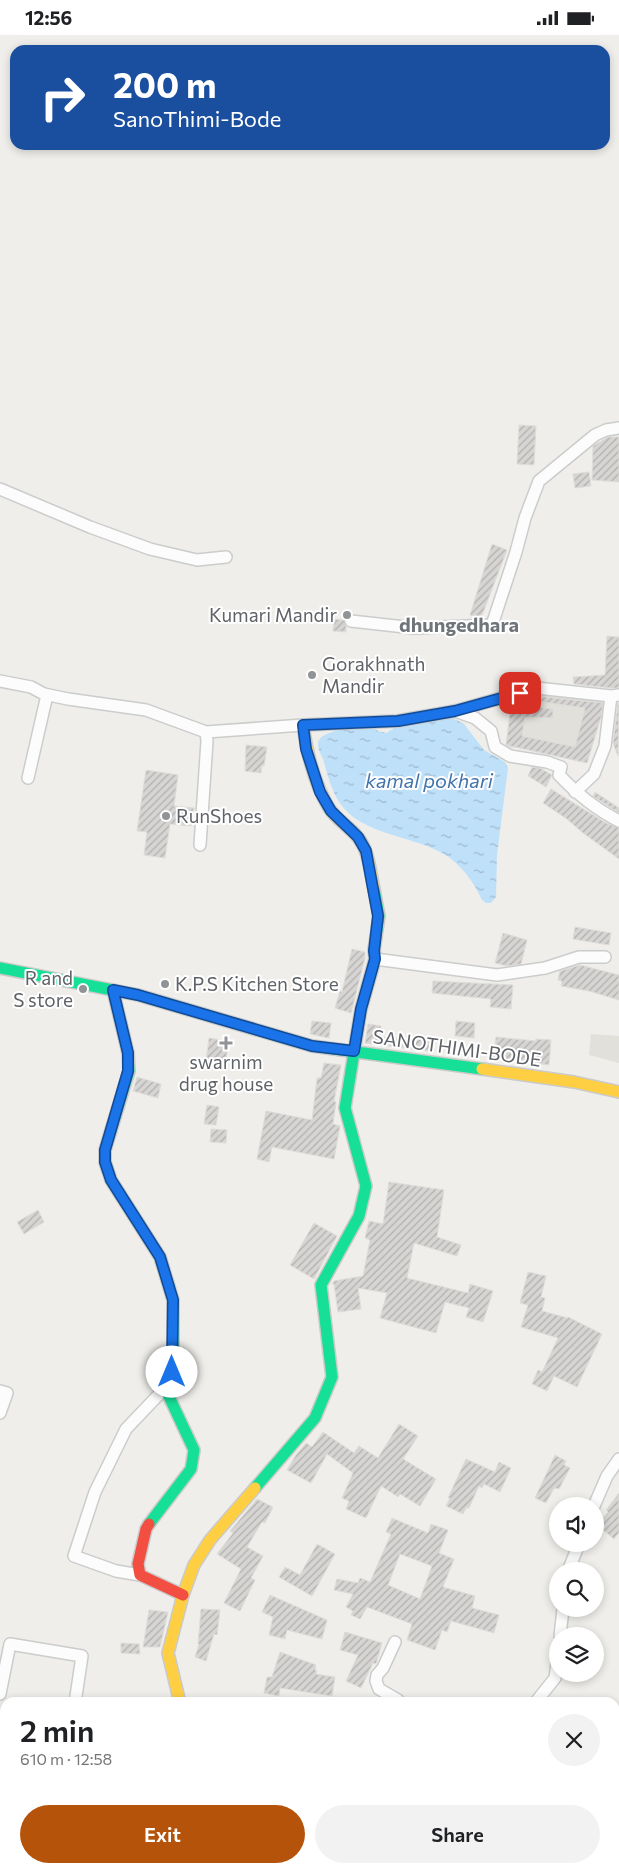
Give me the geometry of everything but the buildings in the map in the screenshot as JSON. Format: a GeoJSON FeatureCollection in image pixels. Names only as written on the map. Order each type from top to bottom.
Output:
{"type":"FeatureCollection","features":[{"type":"Feature","properties":{"kind":"street"},"geometry":{"type":"LineString","coordinates":[[351,621],[414,628],[492,625],[516,553],[525,517],[539,481],[595,435],[606,430],[619,428]]}},
{"type":"Feature","properties":{"kind":"street"},"geometry":{"type":"LineString","coordinates":[[0,489],[90,527],[150,549],[197,560],[226,557]]}},
{"type":"Feature","properties":{"kind":"street"},"geometry":{"type":"LineString","coordinates":[[0,681],[30,687],[47,695],[146,710],[206,732],[398,721],[455,711],[537,688],[615,696],[605,746],[594,774],[575,792]]}},
{"type":"Feature","properties":{"kind":"street"},"geometry":{"type":"LineString","coordinates":[[28,778],[47,695]]}},
{"type":"Feature","properties":{"kind":"street"},"geometry":{"type":"LineString","coordinates":[[455,711],[475,718],[491,731],[495,747],[510,756],[547,762],[561,767],[558,775],[575,792],[601,812],[619,821]]}},
{"type":"Feature","properties":{"kind":"street"},"geometry":{"type":"LineString","coordinates":[[179,1697],[168,1653],[183,1595],[194,1565],[210,1540],[314,1418],[332,1377],[321,1285],[359,1216],[366,1186],[345,1108],[361,1009],[375,959],[374,951],[378,916],[366,851],[358,837],[331,811],[320,792],[306,749],[303,725]]}},
{"type":"Feature","properties":{"kind":"street"},"geometry":{"type":"LineString","coordinates":[[200,845],[206,732]]}},
{"type":"Feature","properties":{"kind":"street"},"geometry":{"type":"LineString","coordinates":[[375,959],[497,975],[545,968],[578,957],[605,957]]}},
{"type":"Feature","properties":{"kind":"street","name":"SANOTHIMI-BODE"},"geometry":{"type":"LineString","coordinates":[[0,968],[138,995],[312,1046],[354,1051],[372,1056],[574,1082],[619,1092]]}},
{"type":"Feature","properties":{"kind":"street"},"geometry":{"type":"LineString","coordinates":[[113,990],[128,1053],[128,1071],[105,1150],[105,1162],[111,1180],[160,1257],[173,1300],[172,1372],[165,1388],[126,1429],[95,1492],[74,1556],[116,1571],[140,1575],[183,1595]]}},
{"type":"Feature","properties":{"kind":"street"},"geometry":{"type":"LineString","coordinates":[[140,1575],[138,1563],[146,1529],[153,1517],[191,1469],[194,1450],[165,1388]]}},
{"type":"Feature","properties":{"kind":"street"},"geometry":{"type":"LineString","coordinates":[[0,1391],[7,1393],[0,1413]]}},
{"type":"Feature","properties":{"kind":"street"},"geometry":{"type":"LineString","coordinates":[[598,1497],[607,1476],[619,1459]]}},
{"type":"Feature","properties":{"kind":"street"},"geometry":{"type":"LineString","coordinates":[[393,1697],[379,1689],[376,1681],[395,1642]]}},
{"type":"Feature","properties":{"kind":"street"},"geometry":{"type":"LineString","coordinates":[[0,1694],[10,1644],[82,1656],[76,1697]]}},
{"type":"Feature","properties":{"kind":"street"},"geometry":{"type":"LineString","coordinates":[[540,1697],[552,1682]]}},
{"type":"Feature","properties":{"kind":"shaded area"},"geometry":{"type":"Polygon","coordinates":[[[537,690],[605,698],[603,711],[587,763],[518,748],[506,748],[511,705],[537,690]]]}},
{"type":"Feature","properties":{"kind":"shaded area"},"geometry":{"type":"Polygon","coordinates":[[[591,1034],[619,1036],[619,1063],[589,1055],[591,1034]]]}},
{"type":"Feature","properties":{"kind":"water","name":"kamal pokhari"},"geometry":{"type":"Polygon","coordinates":[[[446,717],[464,724],[484,750],[505,762],[508,768],[497,855],[496,897],[491,903],[486,903],[482,900],[469,877],[450,858],[422,844],[362,823],[349,814],[339,802],[334,792],[318,748],[320,739],[332,732],[372,726],[378,731],[386,733],[393,729],[396,723],[446,717]]]}},
{"type":"Feature","properties":{"kind":"traffic: fast"},"geometry":{"type":"LineString","coordinates":[[255,1488],[315,1418],[332,1377],[321,1285],[359,1216],[366,1186],[345,1108],[361,1009],[375,959],[374,950],[379,916],[374,889]]}},
{"type":"Feature","properties":{"kind":"traffic: fast"},"geometry":{"type":"LineString","coordinates":[[0,968],[138,995],[312,1046],[482,1069]]}},
{"type":"Feature","properties":{"kind":"traffic: fast"},"geometry":{"type":"LineString","coordinates":[[113,990],[128,1053],[129,1071],[105,1150],[105,1162],[111,1180],[160,1257],[173,1300],[173,1372],[165,1388],[194,1450],[191,1469],[149,1524]]}},
{"type":"Feature","properties":{"kind":"traffic: slow"},"geometry":{"type":"LineString","coordinates":[[303,725],[309,757],[319,789],[332,812],[356,835],[364,847],[374,889]]}},
{"type":"Feature","properties":{"kind":"traffic: slow"},"geometry":{"type":"LineString","coordinates":[[482,1069],[574,1082],[619,1092]]}},
{"type":"Feature","properties":{"kind":"traffic: slow"},"geometry":{"type":"LineString","coordinates":[[179,1697],[168,1653],[183,1595],[194,1565],[210,1540],[255,1488]]}},
{"type":"Feature","properties":{"kind":"traffic: jam"},"geometry":{"type":"LineString","coordinates":[[149,1524],[146,1529],[138,1564],[140,1575],[183,1595]]}},
{"type":"Feature","properties":{"kind":"place","name":"Kumari Mandir"},"geometry":{"type":"Point","coordinates":[347,615]}},
{"type":"Feature","properties":{"kind":"place","name":"Gorakhnath Mandir"},"geometry":{"type":"Point","coordinates":[312,675]}},
{"type":"Feature","properties":{"kind":"place","name":"RunShoes"},"geometry":{"type":"Point","coordinates":[166,816]}},
{"type":"Feature","properties":{"kind":"place","name":"K.P.S Kitchen Store"},"geometry":{"type":"Point","coordinates":[165,984]}},
{"type":"Feature","properties":{"kind":"place","name":"R and S store"},"geometry":{"type":"Point","coordinates":[83,989]}},
{"type":"Feature","properties":{"kind":"place","name":"swarnim drug house"},"geometry":{"type":"Point","coordinates":[226,1043]}},
{"type":"Feature","properties":{"kind":"district","name":"dhungedhara"},"geometry":{"type":"Point","coordinates":[459,625]}},
{"type":"Feature","properties":{"kind":"route"},"geometry":{"type":"LineString","coordinates":[[172,1372],[173,1300],[160,1257],[111,1180],[105,1162],[105,1150],[128,1071],[128,1053],[113,990],[138,995],[312,1046],[354,1051],[361,1009],[375,959],[374,951],[378,916],[373,881],[366,851],[358,837],[331,811],[320,792],[306,749],[303,725],[398,721],[455,711],[520,693]]}}]}
